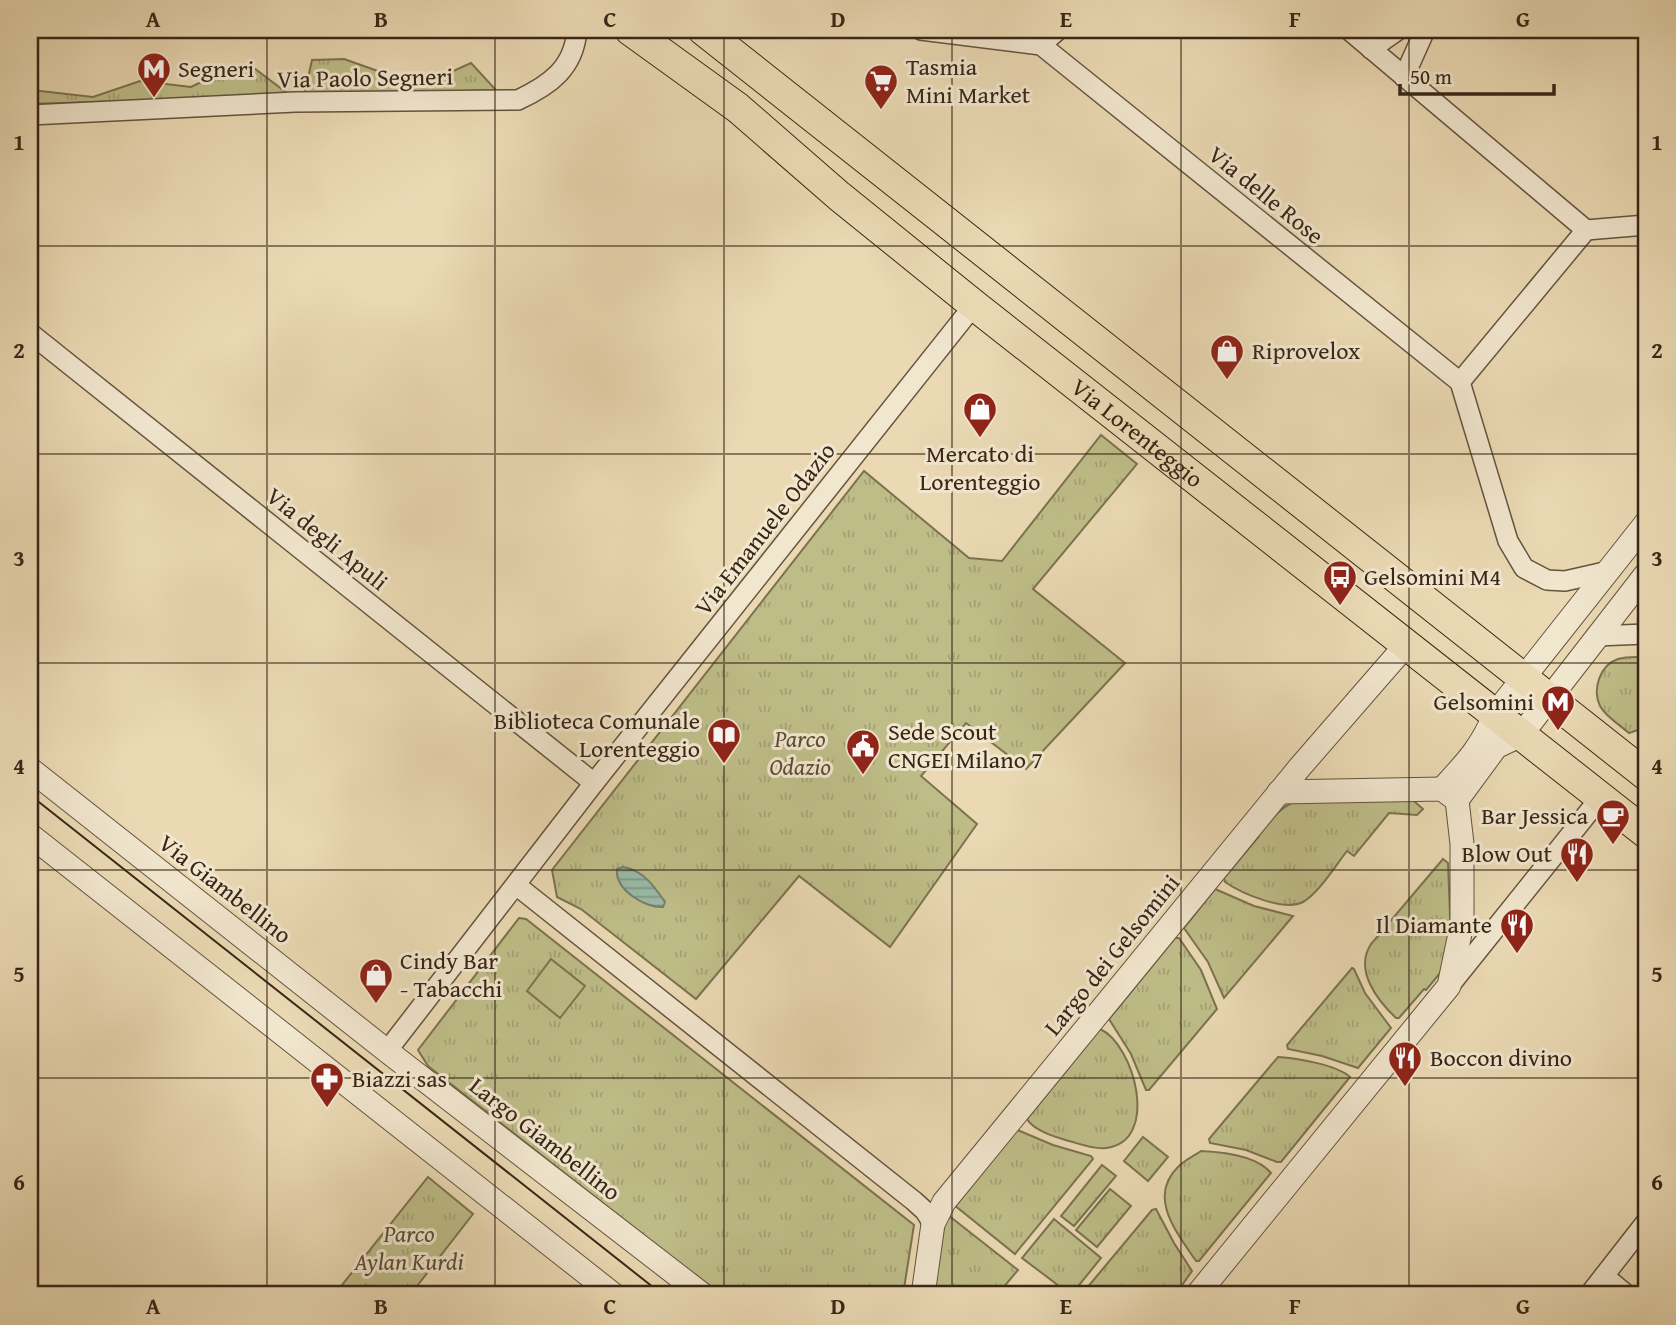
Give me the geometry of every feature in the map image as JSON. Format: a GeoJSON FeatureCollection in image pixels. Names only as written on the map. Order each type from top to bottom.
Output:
{"type":"FeatureCollection","features":[{"type":"Feature","properties":{"kind":"main road","name":"Via Lorenteggio"},"geometry":{"type":"LineString","coordinates":[[630,30],[738,108],[839,196],[974,305],[1646,833]]}},
{"type":"Feature","properties":{"kind":"main road","name":"Via Lorenteggio"},"geometry":{"type":"LineString","coordinates":[[704,30],[1550,698],[1643,767]]}},
{"type":"Feature","properties":{"kind":"main road"},"geometry":{"type":"LineString","coordinates":[[839,196],[869,162]]}},
{"type":"Feature","properties":{"kind":"main road"},"geometry":{"type":"LineString","coordinates":[[974,305],[1004,269]]}},
{"type":"Feature","properties":{"kind":"street","name":"Via Paolo Segneri"},"geometry":{"type":"LineString","coordinates":[[30,115],[295,102],[518,100],[540,90],[560,75],[572,53],[577,30]]}},
{"type":"Feature","properties":{"kind":"street"},"geometry":{"type":"LineString","coordinates":[[921,30],[1041,45],[1058,30]]}},
{"type":"Feature","properties":{"kind":"street"},"geometry":{"type":"LineString","coordinates":[[1349,30],[1586,230],[1646,225]]}},
{"type":"Feature","properties":{"kind":"street"},"geometry":{"type":"LineString","coordinates":[[1371,49],[1398,30]]}},
{"type":"Feature","properties":{"kind":"street"},"geometry":{"type":"LineString","coordinates":[[1404,77],[1425,30]]}},
{"type":"Feature","properties":{"kind":"street","name":"Via delle Rose"},"geometry":{"type":"LineString","coordinates":[[1041,45],[1460,382]]}},
{"type":"Feature","properties":{"kind":"street"},"geometry":{"type":"LineString","coordinates":[[1586,230],[1460,382],[1508,541],[1524,568],[1547,580],[1565,581],[1609,571]]}},
{"type":"Feature","properties":{"kind":"street","name":"Via Emanuele Odazio"},"geometry":{"type":"LineString","coordinates":[[594,783],[974,305]]}},
{"type":"Feature","properties":{"kind":"street","name":"Via degli Apuli"},"geometry":{"type":"LineString","coordinates":[[30,333],[594,783]]}},
{"type":"Feature","properties":{"kind":"street"},"geometry":{"type":"LineString","coordinates":[[1643,527],[1646,554]]}},
{"type":"Feature","properties":{"kind":"street"},"geometry":{"type":"LineString","coordinates":[[1449,986],[1462,924],[1462,844],[1449,794],[1495,714],[1643,527]]}},
{"type":"Feature","properties":{"kind":"street"},"geometry":{"type":"LineString","coordinates":[[1279,792],[1449,794],[1496,747],[1521,735],[1646,574]]}},
{"type":"Feature","properties":{"kind":"street"},"geometry":{"type":"LineString","coordinates":[[1596,636],[1646,634]]}},
{"type":"Feature","properties":{"kind":"street","name":"Largo dei Gelsomini"},"geometry":{"type":"LineString","coordinates":[[923,1295],[933,1224],[944,1202],[1279,792],[1406,645]]}},
{"type":"Feature","properties":{"kind":"street","name":"Via Giambellino"},"geometry":{"type":"LineString","coordinates":[[30,769],[387,1051]]}},
{"type":"Feature","properties":{"kind":"street"},"geometry":{"type":"LineString","coordinates":[[387,1051],[594,783]]}},
{"type":"Feature","properties":{"kind":"street"},"geometry":{"type":"LineString","coordinates":[[1197,1295],[1600,798]]}},
{"type":"Feature","properties":{"kind":"street"},"geometry":{"type":"LineString","coordinates":[[30,835],[614,1295]]}},
{"type":"Feature","properties":{"kind":"street"},"geometry":{"type":"LineString","coordinates":[[516,886],[914,1201],[925,1211],[933,1224]]}},
{"type":"Feature","properties":{"kind":"street","name":"Largo Giambellino"},"geometry":{"type":"LineString","coordinates":[[387,1051],[703,1295]]}},
{"type":"Feature","properties":{"kind":"street"},"geometry":{"type":"LineString","coordinates":[[1589,1295],[1646,1222]]}},
{"type":"Feature","properties":{"kind":"street"},"geometry":{"type":"LineString","coordinates":[[1604,1276],[1627,1295]]}},
{"type":"Feature","properties":{"kind":"green space"},"geometry":{"type":"Polygon","coordinates":[[[344,59],[420,86],[471,63],[496,90],[304,96],[312,60],[344,59]]]}},
{"type":"Feature","properties":{"kind":"green space"},"geometry":{"type":"Polygon","coordinates":[[[237,65],[250,65],[291,96],[30,104],[32,90],[93,97],[140,81],[191,87],[237,65]]]}},
{"type":"Feature","properties":{"kind":"green space","name":"Parco Odazio"},"geometry":{"type":"Polygon","coordinates":[[[1101,435],[1137,464],[1033,589],[1125,663],[1026,769],[966,723],[921,776],[977,824],[890,947],[799,876],[696,999],[581,909],[557,897],[552,870],[864,471],[969,558],[1002,561],[1101,435]]]}},
{"type":"Feature","properties":{"kind":"green space"},"geometry":{"type":"Polygon","coordinates":[[[1625,657],[1646,657],[1646,719],[1638,730],[1629,733],[1600,706],[1597,685],[1602,672],[1612,662],[1625,657]]]}},
{"type":"Feature","properties":{"kind":"green space"},"geometry":{"type":"Polygon","coordinates":[[[1408,796],[1423,809],[1417,815],[1389,813],[1354,856],[1347,851],[1321,886],[1303,902],[1285,905],[1274,903],[1252,896],[1225,882],[1224,878],[1259,836],[1257,834],[1279,811],[1296,801],[1408,796]]]}},
{"type":"Feature","properties":{"kind":"green space"},"geometry":{"type":"Polygon","coordinates":[[[1443,859],[1448,863],[1451,940],[1441,972],[1399,1018],[1396,1018],[1375,994],[1370,984],[1366,974],[1366,954],[1371,944],[1443,859]]]}},
{"type":"Feature","properties":{"kind":"green space"},"geometry":{"type":"Polygon","coordinates":[[[1215,889],[1254,906],[1293,916],[1224,998],[1208,962],[1184,928],[1215,889]]]}},
{"type":"Feature","properties":{"kind":"green space"},"geometry":{"type":"Polygon","coordinates":[[[519,918],[526,919],[914,1225],[903,1295],[720,1295],[428,1066],[418,1050],[519,918]]]}},
{"type":"Feature","properties":{"kind":"green space"},"geometry":{"type":"Polygon","coordinates":[[[1175,938],[1179,938],[1201,970],[1217,1009],[1149,1090],[1146,1090],[1131,1054],[1109,1019],[1175,938]]]}},
{"type":"Feature","properties":{"kind":"green space"},"geometry":{"type":"Polygon","coordinates":[[[551,959],[585,986],[560,1018],[527,991],[551,959]]]}},
{"type":"Feature","properties":{"kind":"green space"},"geometry":{"type":"Polygon","coordinates":[[[1352,968],[1365,993],[1391,1028],[1358,1068],[1322,1056],[1288,1049],[1287,1045],[1352,968]]]}},
{"type":"Feature","properties":{"kind":"green space"},"geometry":{"type":"Polygon","coordinates":[[[1100,1029],[1112,1038],[1123,1053],[1131,1071],[1137,1111],[1133,1129],[1123,1141],[1106,1148],[1088,1146],[1052,1135],[1035,1127],[1027,1119],[1100,1029]]]}},
{"type":"Feature","properties":{"kind":"green space"},"geometry":{"type":"Polygon","coordinates":[[[1278,1057],[1327,1066],[1350,1077],[1281,1162],[1246,1150],[1210,1143],[1209,1139],[1278,1057]]]}},
{"type":"Feature","properties":{"kind":"green space"},"geometry":{"type":"Polygon","coordinates":[[[1015,1129],[1093,1159],[1015,1254],[953,1204],[1015,1129]]]}},
{"type":"Feature","properties":{"kind":"green space"},"geometry":{"type":"Polygon","coordinates":[[[1143,1137],[1168,1157],[1148,1181],[1124,1161],[1143,1137]]]}},
{"type":"Feature","properties":{"kind":"green space"},"geometry":{"type":"Polygon","coordinates":[[[1201,1151],[1249,1159],[1271,1173],[1199,1261],[1196,1261],[1168,1215],[1165,1190],[1178,1167],[1201,1151]]]}},
{"type":"Feature","properties":{"kind":"green space"},"geometry":{"type":"Polygon","coordinates":[[[1102,1165],[1116,1176],[1074,1226],[1061,1216],[1102,1165]]]}},
{"type":"Feature","properties":{"kind":"green space","name":"Parco Aylan Kurdi"},"geometry":{"type":"Polygon","coordinates":[[[428,1177],[473,1214],[410,1295],[334,1295],[428,1177]]]}},
{"type":"Feature","properties":{"kind":"green space"},"geometry":{"type":"Polygon","coordinates":[[[1110,1189],[1131,1206],[1097,1247],[1076,1230],[1110,1189]]]}},
{"type":"Feature","properties":{"kind":"green space"},"geometry":{"type":"Polygon","coordinates":[[[1156,1209],[1192,1271],[1175,1295],[1081,1295],[1152,1210],[1156,1209]]]}},
{"type":"Feature","properties":{"kind":"green space"},"geometry":{"type":"Polygon","coordinates":[[[948,1215],[1018,1270],[997,1295],[933,1295],[942,1225],[948,1215]]]}},
{"type":"Feature","properties":{"kind":"green space"},"geometry":{"type":"Polygon","coordinates":[[[1054,1219],[1101,1258],[1071,1295],[1022,1258],[1054,1219]]]}},
{"type":"Feature","properties":{"kind":"shaded area"},"geometry":{"type":"Polygon","coordinates":[[[623,867],[636,871],[657,890],[665,902],[663,907],[640,901],[626,891],[618,877],[617,869],[623,867]]]}},
{"type":"Feature","properties":{"kind":"tram line"},"geometry":{"type":"LineString","coordinates":[[30,795],[663,1295]]}},
{"type":"Feature","properties":{"kind":"place","name":"Segneri"},"geometry":{"type":"Point","coordinates":[154,99]}},
{"type":"Feature","properties":{"kind":"place","name":"Tasmia Mini Market"},"geometry":{"type":"Point","coordinates":[881,111]}},
{"type":"Feature","properties":{"kind":"place","name":"Riprovelox"},"geometry":{"type":"Point","coordinates":[1227,381]}},
{"type":"Feature","properties":{"kind":"place","name":"Mercato di Lorenteggio"},"geometry":{"type":"Point","coordinates":[980,439]}},
{"type":"Feature","properties":{"kind":"place","name":"Gelsomini M4"},"geometry":{"type":"Point","coordinates":[1340,607]}},
{"type":"Feature","properties":{"kind":"place","name":"Gelsomini"},"geometry":{"type":"Point","coordinates":[1558,732]}},
{"type":"Feature","properties":{"kind":"place","name":"Biblioteca Comunale Lorenteggio"},"geometry":{"type":"Point","coordinates":[724,765]}},
{"type":"Feature","properties":{"kind":"place","name":"Sede Scout CNGEI Milano 7"},"geometry":{"type":"Point","coordinates":[863,776]}},
{"type":"Feature","properties":{"kind":"place","name":"Bar Jessica"},"geometry":{"type":"Point","coordinates":[1613,846]}},
{"type":"Feature","properties":{"kind":"place","name":"Blow Out"},"geometry":{"type":"Point","coordinates":[1577,884]}},
{"type":"Feature","properties":{"kind":"place","name":"Il Diamante"},"geometry":{"type":"Point","coordinates":[1517,955]}},
{"type":"Feature","properties":{"kind":"place","name":"Cindy Bar - Tabacchi"},"geometry":{"type":"Point","coordinates":[376,1005]}},
{"type":"Feature","properties":{"kind":"place","name":"Boccon divino"},"geometry":{"type":"Point","coordinates":[1405,1088]}},
{"type":"Feature","properties":{"kind":"place","name":"Biazzi sas"},"geometry":{"type":"Point","coordinates":[327,1109]}}]}
